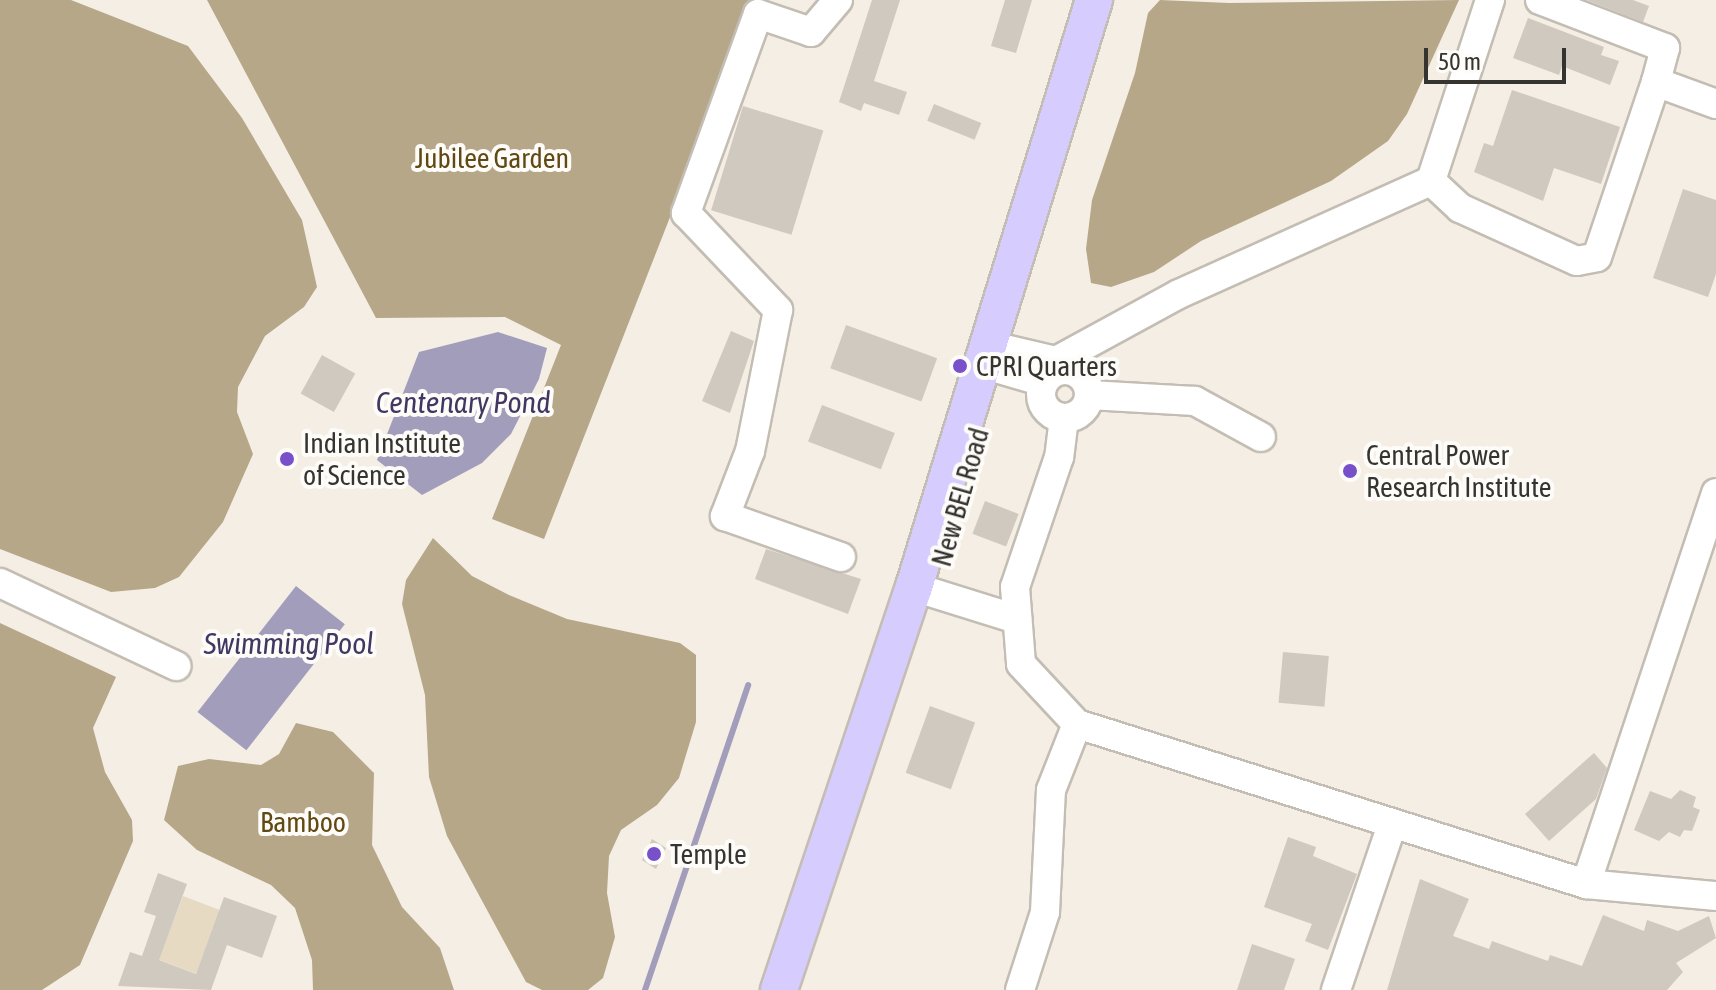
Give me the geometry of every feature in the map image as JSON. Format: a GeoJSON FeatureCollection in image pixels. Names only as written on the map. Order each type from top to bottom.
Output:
{"type":"FeatureCollection","features":[{"type":"Feature","properties":{"kind":"main road","name":"New BEL Road"},"geometry":{"type":"LineString","coordinates":[[803,990],[923,591],[1094,0]]}},
{"type":"Feature","properties":{"kind":"main road","name":"New BEL Road"},"geometry":{"type":"LineString","coordinates":[[923,591],[999,358],[1106,0]]}},
{"type":"Feature","properties":{"kind":"main road"},"geometry":{"type":"LineString","coordinates":[[779,990],[923,591]]}},
{"type":"Feature","properties":{"kind":"lane"},"geometry":{"type":"LineString","coordinates":[[838,0],[811,32],[758,14],[686,213],[778,310],[750,451],[725,516],[841,557]]}},
{"type":"Feature","properties":{"kind":"lane"},"geometry":{"type":"LineString","coordinates":[[999,358],[1056,361],[1179,294],[1431,181],[1490,0]]}},
{"type":"Feature","properties":{"kind":"lane"},"geometry":{"type":"LineString","coordinates":[[1431,181],[1460,208],[1577,261],[1597,257],[1665,48],[1540,0]]}},
{"type":"Feature","properties":{"kind":"lane"},"geometry":{"type":"LineString","coordinates":[[1656,82],[1716,104]]}},
{"type":"Feature","properties":{"kind":"lane"},"geometry":{"type":"LineString","coordinates":[[999,358],[1044,382]]}},
{"type":"Feature","properties":{"kind":"lane"},"geometry":{"type":"LineString","coordinates":[[1056,371],[1072,371],[1085,380],[1089,395],[1084,409],[1064,418],[1044,406],[1044,382],[1056,371]]}},
{"type":"Feature","properties":{"kind":"lane"},"geometry":{"type":"LineString","coordinates":[[1089,395],[1195,401],[1261,437]]}},
{"type":"Feature","properties":{"kind":"lane"},"geometry":{"type":"LineString","coordinates":[[1064,418],[1059,457],[1015,587],[1021,664],[1077,724],[1586,884],[1716,896]]}},
{"type":"Feature","properties":{"kind":"lane"},"geometry":{"type":"LineString","coordinates":[[1586,884],[1716,493]]}},
{"type":"Feature","properties":{"kind":"lane"},"geometry":{"type":"LineString","coordinates":[[0,583],[176,666]]}},
{"type":"Feature","properties":{"kind":"lane"},"geometry":{"type":"LineString","coordinates":[[923,591],[1017,619]]}},
{"type":"Feature","properties":{"kind":"lane"},"geometry":{"type":"LineString","coordinates":[[1020,990],[1045,912],[1051,790],[1077,724]]}},
{"type":"Feature","properties":{"kind":"lane"},"geometry":{"type":"LineString","coordinates":[[1336,990],[1392,825]]}},
{"type":"Feature","properties":{"kind":"shaded area"},"geometry":{"type":"Polygon","coordinates":[[[183,896],[220,910],[196,974],[159,959],[183,896]]]}},
{"type":"Feature","properties":{"kind":"green space"},"geometry":{"type":"Polygon","coordinates":[[[0,0],[71,0],[188,46],[242,118],[302,220],[317,287],[304,307],[265,336],[238,387],[237,412],[253,454],[223,522],[179,577],[155,588],[111,592],[0,549],[0,0]]]}},
{"type":"Feature","properties":{"kind":"green space","name":"Jubilee Garden"},"geometry":{"type":"Polygon","coordinates":[[[207,0],[755,0],[544,539],[492,519],[561,345],[505,317],[376,318],[207,0]]]}},
{"type":"Feature","properties":{"kind":"green space"},"geometry":{"type":"Polygon","coordinates":[[[1160,0],[1229,3],[1459,0],[1407,114],[1388,141],[1331,181],[1201,241],[1154,272],[1111,287],[1091,283],[1086,249],[1092,200],[1135,73],[1148,13],[1160,0]]]}},
{"type":"Feature","properties":{"kind":"green space"},"geometry":{"type":"Polygon","coordinates":[[[433,538],[472,576],[509,595],[567,619],[680,643],[696,655],[696,722],[679,778],[657,805],[621,830],[609,856],[607,893],[615,937],[603,978],[588,990],[542,990],[526,982],[447,836],[429,777],[425,695],[402,604],[406,580],[433,538]]]}},
{"type":"Feature","properties":{"kind":"green space"},"geometry":{"type":"Polygon","coordinates":[[[0,623],[116,677],[93,728],[105,772],[132,820],[133,841],[80,965],[42,990],[0,990],[0,623]]]}},
{"type":"Feature","properties":{"kind":"green space","name":"Bamboo"},"geometry":{"type":"Polygon","coordinates":[[[296,723],[333,732],[374,773],[372,845],[402,907],[440,948],[454,990],[313,990],[312,960],[295,908],[271,885],[197,850],[164,820],[178,766],[209,759],[261,765],[279,754],[296,723]]]}},
{"type":"Feature","properties":{"kind":"water","name":"Centenary Pond"},"geometry":{"type":"Polygon","coordinates":[[[498,332],[547,348],[539,379],[511,434],[482,463],[422,495],[377,460],[419,352],[498,332]]]}},
{"type":"Feature","properties":{"kind":"water","name":"Swimming Pool"},"geometry":{"type":"Polygon","coordinates":[[[296,586],[345,624],[246,750],[197,712],[296,586]]]}},
{"type":"Feature","properties":{"kind":"building"},"geometry":{"type":"Polygon","coordinates":[[[872,0],[900,0],[874,81],[907,92],[899,115],[864,103],[861,111],[839,102],[872,0]]]}},
{"type":"Feature","properties":{"kind":"building"},"geometry":{"type":"Polygon","coordinates":[[[1005,0],[1032,0],[1016,53],[991,46],[1005,0]]]}},
{"type":"Feature","properties":{"kind":"building"},"geometry":{"type":"Polygon","coordinates":[[[1587,0],[1633,0],[1649,6],[1643,22],[1587,0]]]}},
{"type":"Feature","properties":{"kind":"building"},"geometry":{"type":"Polygon","coordinates":[[[1528,18],[1604,47],[1601,55],[1619,61],[1610,85],[1562,66],[1559,75],[1513,58],[1528,18]]]}},
{"type":"Feature","properties":{"kind":"building"},"geometry":{"type":"Polygon","coordinates":[[[1512,90],[1620,127],[1601,184],[1554,168],[1543,201],[1474,172],[1484,143],[1493,146],[1512,90]]]}},
{"type":"Feature","properties":{"kind":"building"},"geometry":{"type":"Polygon","coordinates":[[[934,104],[981,123],[975,140],[927,121],[934,104]]]}},
{"type":"Feature","properties":{"kind":"building"},"geometry":{"type":"Polygon","coordinates":[[[743,106],[823,131],[791,235],[711,210],[743,106]]]}},
{"type":"Feature","properties":{"kind":"building"},"geometry":{"type":"Polygon","coordinates":[[[1683,189],[1716,200],[1716,274],[1708,297],[1653,278],[1683,189]]]}},
{"type":"Feature","properties":{"kind":"building"},"geometry":{"type":"Polygon","coordinates":[[[846,325],[937,358],[921,401],[830,368],[846,325]]]}},
{"type":"Feature","properties":{"kind":"building"},"geometry":{"type":"Polygon","coordinates":[[[731,331],[754,341],[730,413],[702,401],[731,331]]]}},
{"type":"Feature","properties":{"kind":"building"},"geometry":{"type":"Polygon","coordinates":[[[322,355],[355,373],[334,412],[301,393],[322,355]]]}},
{"type":"Feature","properties":{"kind":"building"},"geometry":{"type":"Polygon","coordinates":[[[822,405],[895,433],[881,469],[808,441],[822,405]]]}},
{"type":"Feature","properties":{"kind":"building"},"geometry":{"type":"Polygon","coordinates":[[[985,501],[1019,514],[1006,547],[972,534],[985,501]]]}},
{"type":"Feature","properties":{"kind":"building"},"geometry":{"type":"Polygon","coordinates":[[[766,549],[861,579],[848,614],[755,579],[766,549]]]}},
{"type":"Feature","properties":{"kind":"building"},"geometry":{"type":"Polygon","coordinates":[[[1283,652],[1329,656],[1324,707],[1279,703],[1283,652]]]}},
{"type":"Feature","properties":{"kind":"building"},"geometry":{"type":"Polygon","coordinates":[[[930,706],[975,722],[951,789],[906,773],[930,706]]]}},
{"type":"Feature","properties":{"kind":"building"},"geometry":{"type":"Polygon","coordinates":[[[1594,753],[1607,768],[1596,799],[1549,841],[1525,814],[1594,753]]]}},
{"type":"Feature","properties":{"kind":"building"},"geometry":{"type":"Polygon","coordinates":[[[1680,790],[1696,797],[1693,807],[1700,810],[1692,831],[1684,830],[1680,837],[1669,832],[1659,841],[1634,830],[1650,791],[1671,799],[1680,790]]]}},
{"type":"Feature","properties":{"kind":"building"},"geometry":{"type":"Polygon","coordinates":[[[1288,837],[1316,847],[1313,856],[1357,874],[1328,950],[1305,941],[1312,924],[1264,907],[1288,837]]]}},
{"type":"Feature","properties":{"kind":"building","name":"Temple"},"geometry":{"type":"Polygon","coordinates":[[[652,839],[666,848],[656,869],[642,860],[652,839]]]}},
{"type":"Feature","properties":{"kind":"building"},"geometry":{"type":"Polygon","coordinates":[[[158,873],[187,884],[159,960],[196,974],[224,897],[277,916],[262,958],[227,945],[211,990],[118,986],[130,952],[142,956],[156,916],[144,912],[158,873]]]}},
{"type":"Feature","properties":{"kind":"building"},"geometry":{"type":"Polygon","coordinates":[[[1420,879],[1469,899],[1453,936],[1489,949],[1492,941],[1548,961],[1550,955],[1582,966],[1603,915],[1644,931],[1647,920],[1678,931],[1709,916],[1716,938],[1676,963],[1683,972],[1667,990],[1387,990],[1420,879]]]}},
{"type":"Feature","properties":{"kind":"building"},"geometry":{"type":"Polygon","coordinates":[[[1252,944],[1295,959],[1284,990],[1237,990],[1252,944]]]}},
{"type":"Feature","properties":{"kind":"waterway"},"geometry":{"type":"LineString","coordinates":[[645,990],[748,685]]}},
{"type":"Feature","properties":{"kind":"place","name":"CPRI Quarters"},"geometry":{"type":"Point","coordinates":[960,366]}},
{"type":"Feature","properties":{"kind":"place","name":"Indian Institute of Science"},"geometry":{"type":"Point","coordinates":[287,459]}},
{"type":"Feature","properties":{"kind":"place","name":"Central Power Research Institute"},"geometry":{"type":"Point","coordinates":[1350,471]}},
{"type":"Feature","properties":{"kind":"place","name":"Temple"},"geometry":{"type":"Point","coordinates":[654,854]}}]}
